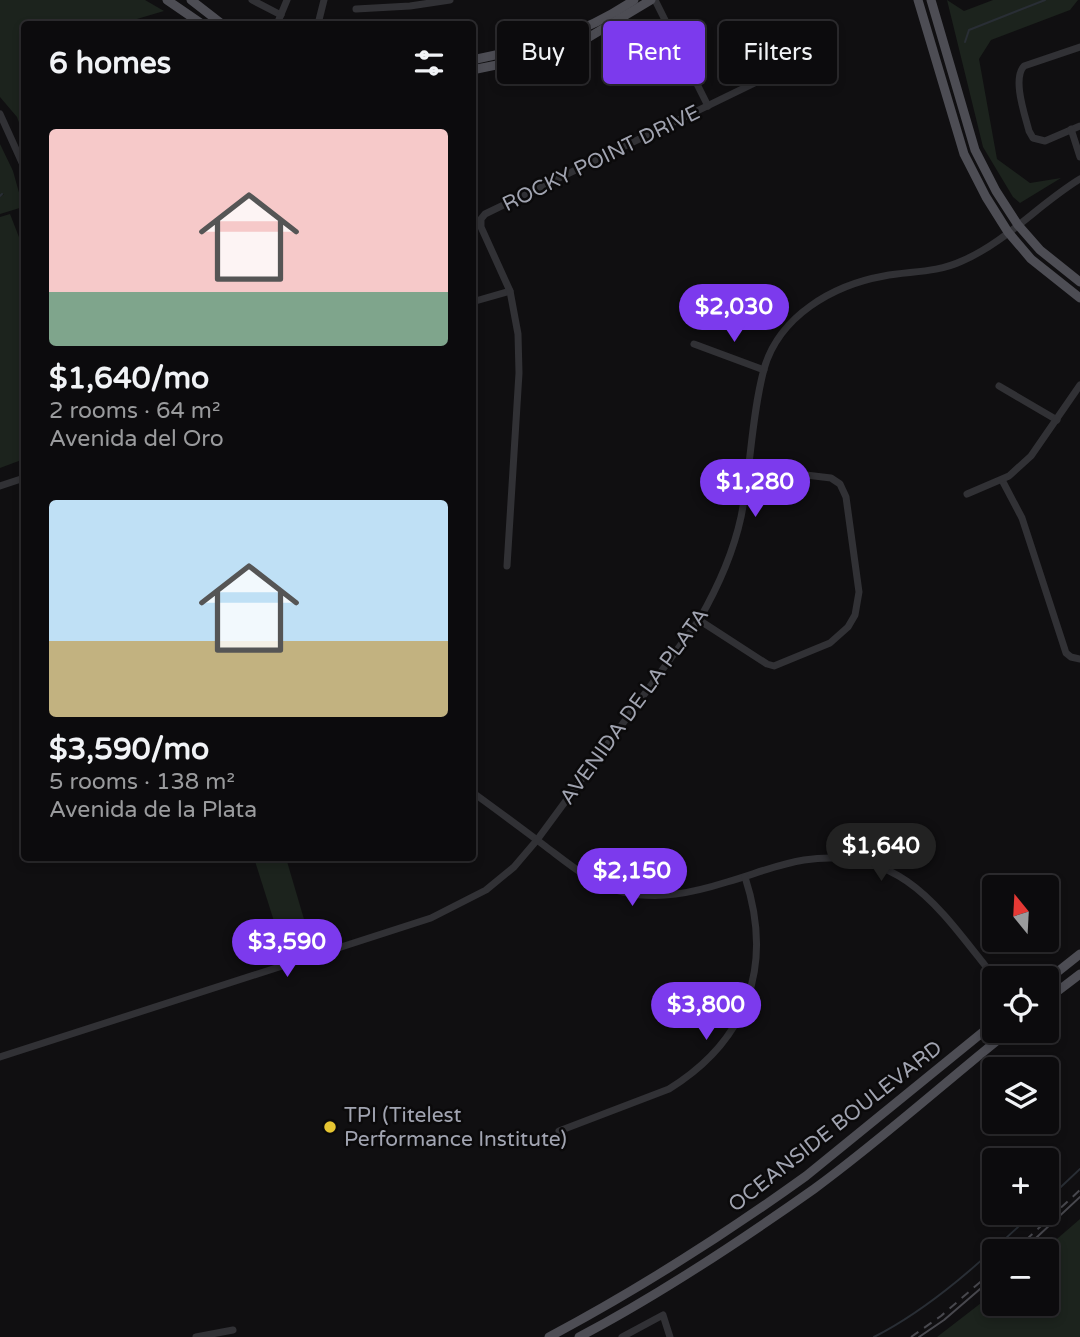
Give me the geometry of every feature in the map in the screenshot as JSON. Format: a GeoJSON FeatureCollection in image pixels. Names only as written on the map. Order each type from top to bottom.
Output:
{"type":"FeatureCollection","features":[{"type":"Feature","properties":{"kind":"main road"},"geometry":{"type":"LineString","coordinates":[[167,0],[198,21]]}},
{"type":"Feature","properties":{"kind":"main road"},"geometry":{"type":"LineString","coordinates":[[191,0],[218,21]]}},
{"type":"Feature","properties":{"kind":"main road"},"geometry":{"type":"LineString","coordinates":[[476,59],[534,47],[583,30],[634,0]]}},
{"type":"Feature","properties":{"kind":"main road"},"geometry":{"type":"LineString","coordinates":[[476,69],[536,57],[586,39],[653,0]]}},
{"type":"Feature","properties":{"kind":"main road"},"geometry":{"type":"LineString","coordinates":[[918,0],[964,154],[986,197],[1008,232],[1031,259],[1080,298]]}},
{"type":"Feature","properties":{"kind":"main road"},"geometry":{"type":"LineString","coordinates":[[931,0],[975,150],[996,191],[1018,225],[1040,250],[1080,282]]}},
{"type":"Feature","properties":{"kind":"main road"},"geometry":{"type":"LineString","coordinates":[[1059,971],[1080,954]]}},
{"type":"Feature","properties":{"kind":"main road"},"geometry":{"type":"LineString","coordinates":[[1059,990],[1080,974]]}},
{"type":"Feature","properties":{"kind":"main road","name":"OCEANSIDE BOULEVARD"},"geometry":{"type":"LineString","coordinates":[[550,1337],[684,1259],[774,1199],[982,1033]]}},
{"type":"Feature","properties":{"kind":"main road","name":"OCEANSIDE BOULEVARD"},"geometry":{"type":"LineString","coordinates":[[579,1337],[689,1272],[777,1215],[816,1187],[994,1043]]}},
{"type":"Feature","properties":{"kind":"street"},"geometry":{"type":"LineString","coordinates":[[252,0],[281,15]]}},
{"type":"Feature","properties":{"kind":"street"},"geometry":{"type":"LineString","coordinates":[[278,21],[287,0]]}},
{"type":"Feature","properties":{"kind":"street"},"geometry":{"type":"LineString","coordinates":[[319,21],[324,0]]}},
{"type":"Feature","properties":{"kind":"street"},"geometry":{"type":"LineString","coordinates":[[356,9],[450,0]]}},
{"type":"Feature","properties":{"kind":"street"},"geometry":{"type":"LineString","coordinates":[[653,0],[708,106]]}},
{"type":"Feature","properties":{"kind":"street"},"geometry":{"type":"LineString","coordinates":[[1080,47],[1024,66],[1018,72],[1028,131],[1033,138],[1045,141],[1080,126]]}},
{"type":"Feature","properties":{"kind":"street","name":"ROCKY POINT DRIVE"},"geometry":{"type":"LineString","coordinates":[[507,566],[519,373],[518,334],[510,291],[481,227],[481,219],[485,214],[753,84]]}},
{"type":"Feature","properties":{"kind":"street"},"geometry":{"type":"LineString","coordinates":[[0,114],[21,160]]}},
{"type":"Feature","properties":{"kind":"street"},"geometry":{"type":"LineString","coordinates":[[1071,129],[1080,157]]}},
{"type":"Feature","properties":{"kind":"street","name":"AVENIDA DE LA PLATA"},"geometry":{"type":"LineString","coordinates":[[0,1057],[431,918],[486,890],[514,867],[537,840],[699,620],[719,586],[733,548],[741,515],[753,423],[764,370],[776,344],[794,321],[817,301],[841,288],[882,276],[938,270],[962,261],[1008,232],[1080,179]]}},
{"type":"Feature","properties":{"kind":"street"},"geometry":{"type":"LineString","coordinates":[[476,301],[510,291]]}},
{"type":"Feature","properties":{"kind":"street"},"geometry":{"type":"LineString","coordinates":[[694,344],[764,370]]}},
{"type":"Feature","properties":{"kind":"street"},"geometry":{"type":"LineString","coordinates":[[967,494],[1002,480],[1031,456],[1080,384]]}},
{"type":"Feature","properties":{"kind":"street"},"geometry":{"type":"LineString","coordinates":[[999,386],[1057,420]]}},
{"type":"Feature","properties":{"kind":"street"},"geometry":{"type":"LineString","coordinates":[[699,620],[774,666],[830,643],[848,628],[855,615],[859,592],[846,497],[840,484],[831,478],[748,468]]}},
{"type":"Feature","properties":{"kind":"street"},"geometry":{"type":"LineString","coordinates":[[0,486],[21,479]]}},
{"type":"Feature","properties":{"kind":"street"},"geometry":{"type":"LineString","coordinates":[[1002,480],[1022,518],[1064,645],[1070,657],[1080,659]]}},
{"type":"Feature","properties":{"kind":"street"},"geometry":{"type":"LineString","coordinates":[[476,795],[584,875],[601,884],[642,895],[670,896],[693,892],[800,860],[823,857],[866,862],[891,872],[918,888],[985,966]]}},
{"type":"Feature","properties":{"kind":"street"},"geometry":{"type":"LineString","coordinates":[[559,1131],[668,1089],[683,1080],[719,1049],[736,1024],[751,988],[757,962],[757,932],[745,877]]}},
{"type":"Feature","properties":{"kind":"street"},"geometry":{"type":"LineString","coordinates":[[624,1337],[663,1315],[670,1337]]}},
{"type":"Feature","properties":{"kind":"street"},"geometry":{"type":"LineString","coordinates":[[196,1337],[233,1330]]}},
{"type":"Feature","properties":{"kind":"shaded area"},"geometry":{"type":"Polygon","coordinates":[[[0,0],[145,0],[164,11],[130,21],[21,21],[21,128],[17,117],[0,97],[0,0]]]}},
{"type":"Feature","properties":{"kind":"shaded area"},"geometry":{"type":"Polygon","coordinates":[[[947,0],[964,11],[993,0],[1078,0],[1070,10],[991,40],[979,59],[997,159],[1030,183],[1061,178],[1020,203],[1013,197],[983,147],[947,0]]]}},
{"type":"Feature","properties":{"kind":"shaded area"},"geometry":{"type":"Polygon","coordinates":[[[0,144],[13,171],[21,208],[0,214],[0,197],[4,194],[0,195],[0,144]]]}},
{"type":"Feature","properties":{"kind":"shaded area"},"geometry":{"type":"Polygon","coordinates":[[[10,214],[21,242],[21,460],[0,468],[0,217],[10,214]]]}},
{"type":"Feature","properties":{"kind":"shaded area"},"geometry":{"type":"Polygon","coordinates":[[[255,861],[287,861],[311,943],[285,956],[255,861]]]}},
{"type":"Feature","properties":{"kind":"shaded area"},"geometry":{"type":"Polygon","coordinates":[[[1080,1219],[1080,1337],[937,1337],[982,1302],[982,1316],[1059,1316],[1059,1239],[1057,1239],[1080,1219]]]}},
{"type":"Feature","properties":{"kind":"waterway"},"geometry":{"type":"LineString","coordinates":[[965,42],[969,30],[1045,0]]}},
{"type":"Feature","properties":{"kind":"waterway"},"geometry":{"type":"LineString","coordinates":[[1059,1189],[1080,1169]]}},
{"type":"Feature","properties":{"kind":"waterway"},"geometry":{"type":"LineString","coordinates":[[874,1337],[938,1296],[1020,1225]]}},
{"type":"Feature","properties":{"kind":"tram line"},"geometry":{"type":"LineString","coordinates":[[1035,1239],[1080,1197]]}},
{"type":"Feature","properties":{"kind":"tram line"},"geometry":{"type":"LineString","coordinates":[[919,1337],[944,1320],[982,1287]]}},
{"type":"Feature","properties":{"kind":"railway"},"geometry":{"type":"LineString","coordinates":[[1027,1239],[1080,1190]]}},
{"type":"Feature","properties":{"kind":"railway"},"geometry":{"type":"LineString","coordinates":[[911,1337],[941,1316],[982,1280]]}},
{"type":"Feature","properties":{"kind":"place","name":"TPI (Titelest Performance Institute)"},"geometry":{"type":"Point","coordinates":[330,1127]}}]}
